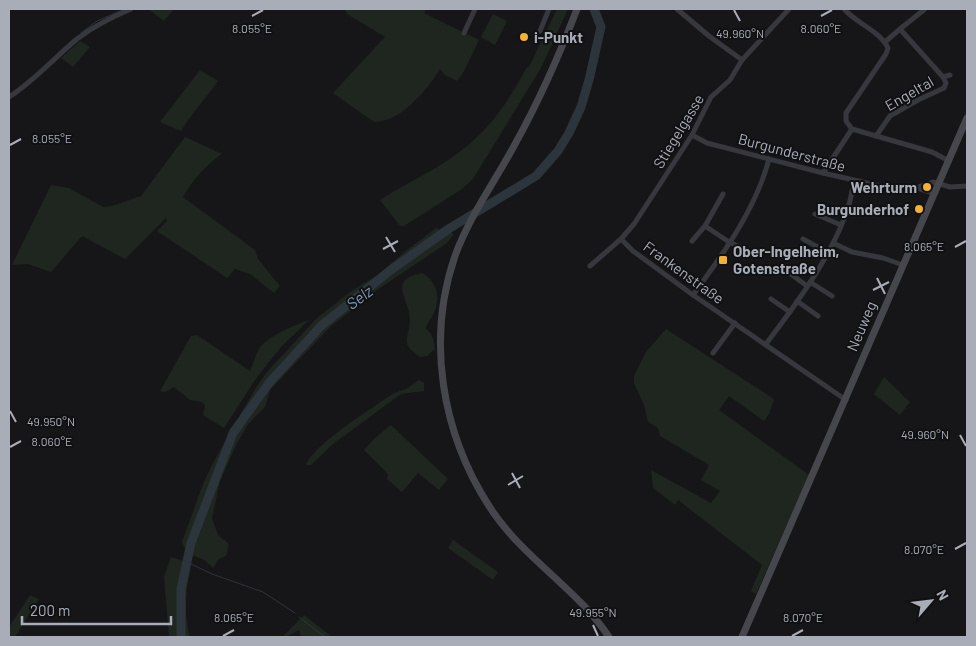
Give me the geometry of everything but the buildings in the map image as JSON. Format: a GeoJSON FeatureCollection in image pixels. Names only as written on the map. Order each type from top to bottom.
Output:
{"type":"FeatureCollection","features":[{"type":"Feature","properties":{"kind":"main road"},"geometry":{"type":"LineString","coordinates":[[577,9],[540,95],[460,244],[451,269],[444,300],[441,327],[441,369],[446,401],[458,444],[482,495],[498,520],[517,543],[581,602],[608,637]]}},
{"type":"Feature","properties":{"kind":"main road","name":"Neuweg"},"geometry":{"type":"LineString","coordinates":[[742,637],[967,118]]}},
{"type":"Feature","properties":{"kind":"street"},"geometry":{"type":"LineString","coordinates":[[9,97],[89,30],[103,21],[131,9]]}},
{"type":"Feature","properties":{"kind":"street"},"geometry":{"type":"LineString","coordinates":[[464,33],[475,9]]}},
{"type":"Feature","properties":{"kind":"street"},"geometry":{"type":"LineString","coordinates":[[540,31],[549,9]]}},
{"type":"Feature","properties":{"kind":"street"},"geometry":{"type":"LineString","coordinates":[[677,9],[742,60]]}},
{"type":"Feature","properties":{"kind":"street","name":"Stiegelgasse"},"geometry":{"type":"LineString","coordinates":[[590,266],[621,239],[634,224],[692,135],[711,98],[730,80],[742,60],[789,9]]}},
{"type":"Feature","properties":{"kind":"street"},"geometry":{"type":"LineString","coordinates":[[844,9],[856,21],[878,35],[888,48],[886,54],[846,113],[846,121],[852,129],[932,152],[949,161]]}},
{"type":"Feature","properties":{"kind":"street"},"geometry":{"type":"LineString","coordinates":[[885,42],[925,9]]}},
{"type":"Feature","properties":{"kind":"street"},"geometry":{"type":"LineString","coordinates":[[900,29],[944,77]]}},
{"type":"Feature","properties":{"kind":"street","name":"Engeltal"},"geometry":{"type":"LineString","coordinates":[[876,136],[890,116],[944,88],[946,83],[944,77],[950,75]]}},
{"type":"Feature","properties":{"kind":"street"},"geometry":{"type":"LineString","coordinates":[[823,173],[852,129]]}},
{"type":"Feature","properties":{"kind":"street","name":"Burgunderstraße"},"geometry":{"type":"LineString","coordinates":[[692,135],[707,143],[854,181],[896,189],[917,188],[935,194]]}},
{"type":"Feature","properties":{"kind":"street"},"geometry":{"type":"LineString","coordinates":[[693,295],[729,242],[764,177],[769,159]]}},
{"type":"Feature","properties":{"kind":"street"},"geometry":{"type":"LineString","coordinates":[[766,344],[790,312],[833,243],[849,207],[854,181]]}},
{"type":"Feature","properties":{"kind":"street","name":"Burgunderstraße"},"geometry":{"type":"LineString","coordinates":[[917,188],[930,182],[950,187],[967,186]]}},
{"type":"Feature","properties":{"kind":"street"},"geometry":{"type":"LineString","coordinates":[[692,241],[705,226],[724,194]]}},
{"type":"Feature","properties":{"kind":"street"},"geometry":{"type":"LineString","coordinates":[[815,214],[841,225]]}},
{"type":"Feature","properties":{"kind":"street"},"geometry":{"type":"LineString","coordinates":[[705,226],[729,242],[755,254]]}},
{"type":"Feature","properties":{"kind":"street","name":"Frankenstraße"},"geometry":{"type":"LineString","coordinates":[[621,239],[633,251],[693,295],[846,400]]}},
{"type":"Feature","properties":{"kind":"street"},"geometry":{"type":"LineString","coordinates":[[803,239],[827,252]]}},
{"type":"Feature","properties":{"kind":"street"},"geometry":{"type":"LineString","coordinates":[[833,243],[852,252],[883,258],[903,265]]}},
{"type":"Feature","properties":{"kind":"street"},"geometry":{"type":"LineString","coordinates":[[788,272],[832,296]]}},
{"type":"Feature","properties":{"kind":"street"},"geometry":{"type":"LineString","coordinates":[[771,299],[790,312]]}},
{"type":"Feature","properties":{"kind":"street"},"geometry":{"type":"LineString","coordinates":[[797,301],[818,316]]}},
{"type":"Feature","properties":{"kind":"street"},"geometry":{"type":"LineString","coordinates":[[713,353],[735,323]]}},
{"type":"Feature","properties":{"kind":"shaded area"},"geometry":{"type":"Polygon","coordinates":[[[148,9],[174,9],[164,21],[148,9]]]}},
{"type":"Feature","properties":{"kind":"shaded area"},"geometry":{"type":"Polygon","coordinates":[[[345,9],[426,9],[424,13],[479,40],[463,73],[457,81],[445,75],[440,69],[421,95],[403,111],[384,121],[374,122],[333,93],[385,37],[347,14],[345,9]]]}},
{"type":"Feature","properties":{"kind":"shaded area"},"geometry":{"type":"Polygon","coordinates":[[[557,9],[568,9],[541,68],[473,179],[462,189],[404,226],[400,226],[380,200],[457,154],[486,128],[506,103],[527,67],[529,67],[557,9]]]}},
{"type":"Feature","properties":{"kind":"shaded area"},"geometry":{"type":"Polygon","coordinates":[[[493,14],[507,21],[495,45],[481,37],[493,14]]]}},
{"type":"Feature","properties":{"kind":"shaded area"},"geometry":{"type":"Polygon","coordinates":[[[80,41],[90,47],[73,67],[61,58],[80,41]]]}},
{"type":"Feature","properties":{"kind":"shaded area"},"geometry":{"type":"Polygon","coordinates":[[[200,70],[218,81],[181,131],[160,122],[200,70]]]}},
{"type":"Feature","properties":{"kind":"shaded area"},"geometry":{"type":"Polygon","coordinates":[[[185,137],[222,154],[200,173],[183,197],[255,250],[258,259],[280,286],[274,293],[250,274],[235,269],[227,278],[157,231],[167,221],[166,218],[125,259],[82,236],[51,272],[28,264],[12,265],[51,185],[69,188],[103,207],[112,206],[141,196],[185,137]]]}},
{"type":"Feature","properties":{"kind":"shaded area"},"geometry":{"type":"Polygon","coordinates":[[[436,228],[454,234],[447,243],[380,288],[330,327],[270,390],[265,407],[248,424],[236,445],[220,481],[212,518],[218,535],[229,544],[226,556],[219,559],[213,568],[204,560],[187,553],[182,542],[203,484],[214,461],[266,373],[317,318],[353,290],[381,273],[403,253],[436,228]]]}},
{"type":"Feature","properties":{"kind":"shaded area"},"geometry":{"type":"Polygon","coordinates":[[[422,273],[435,286],[437,303],[426,329],[432,335],[435,349],[427,356],[420,357],[413,352],[407,343],[410,319],[402,285],[411,276],[422,273]]]}},
{"type":"Feature","properties":{"kind":"shaded area"},"geometry":{"type":"Polygon","coordinates":[[[309,320],[281,347],[255,380],[224,428],[203,415],[205,405],[202,402],[190,400],[174,387],[165,392],[160,391],[191,336],[197,335],[250,371],[259,349],[265,342],[309,320]]]}},
{"type":"Feature","properties":{"kind":"shaded area"},"geometry":{"type":"Polygon","coordinates":[[[666,329],[774,399],[769,414],[764,421],[729,396],[719,410],[809,475],[756,594],[751,591],[762,565],[678,500],[675,505],[653,488],[651,470],[711,503],[720,491],[701,480],[709,465],[660,436],[658,428],[648,422],[644,405],[634,383],[634,376],[646,352],[666,329]]]}},
{"type":"Feature","properties":{"kind":"shaded area"},"geometry":{"type":"Polygon","coordinates":[[[884,377],[910,402],[900,415],[874,394],[884,377]]]}},
{"type":"Feature","properties":{"kind":"shaded area"},"geometry":{"type":"Polygon","coordinates":[[[419,380],[424,383],[424,391],[401,394],[333,444],[311,465],[306,465],[311,456],[320,447],[346,426],[394,393],[406,389],[419,380]]]}},
{"type":"Feature","properties":{"kind":"shaded area"},"geometry":{"type":"Polygon","coordinates":[[[391,425],[448,479],[439,490],[418,473],[402,492],[387,479],[388,474],[364,450],[391,425]]]}},
{"type":"Feature","properties":{"kind":"shaded area"},"geometry":{"type":"Polygon","coordinates":[[[453,540],[498,572],[493,580],[448,548],[453,540]]]}},
{"type":"Feature","properties":{"kind":"shaded area"},"geometry":{"type":"Polygon","coordinates":[[[171,557],[186,562],[191,568],[187,585],[186,603],[190,637],[169,637],[164,577],[171,557]]]}},
{"type":"Feature","properties":{"kind":"shaded area"},"geometry":{"type":"Polygon","coordinates":[[[30,595],[39,599],[15,637],[9,637],[9,627],[30,595]]]}},
{"type":"Feature","properties":{"kind":"shaded area"},"geometry":{"type":"Polygon","coordinates":[[[304,615],[332,637],[301,637],[299,630],[286,637],[284,635],[304,615]]]}},
{"type":"Feature","properties":{"kind":"waterway"},"geometry":{"type":"LineString","coordinates":[[81,33],[97,21],[125,9]]}},
{"type":"Feature","properties":{"kind":"waterway","name":"Selz"},"geometry":{"type":"LineString","coordinates":[[181,637],[181,589],[191,543],[233,433],[269,383],[321,326],[392,269],[450,228],[536,176],[558,151],[581,107],[589,80],[601,27],[594,9]]}},
{"type":"Feature","properties":{"kind":"waterway"},"geometry":{"type":"LineString","coordinates":[[187,562],[212,574],[263,592],[295,613]]}},
{"type":"Feature","properties":{"kind":"waterway"},"geometry":{"type":"LineString","coordinates":[[299,617],[325,637]]}},
{"type":"Feature","properties":{"kind":"place","name":"i-Punkt"},"geometry":{"type":"Point","coordinates":[524,37]}},
{"type":"Feature","properties":{"kind":"place","name":"Wehrturm"},"geometry":{"type":"Point","coordinates":[927,187]}},
{"type":"Feature","properties":{"kind":"place","name":"Burgunderhof"},"geometry":{"type":"Point","coordinates":[919,209]}},
{"type":"Feature","properties":{"kind":"place","name":"Ober-Ingelheim, Gotenstraße"},"geometry":{"type":"Point","coordinates":[723,260]}}]}
